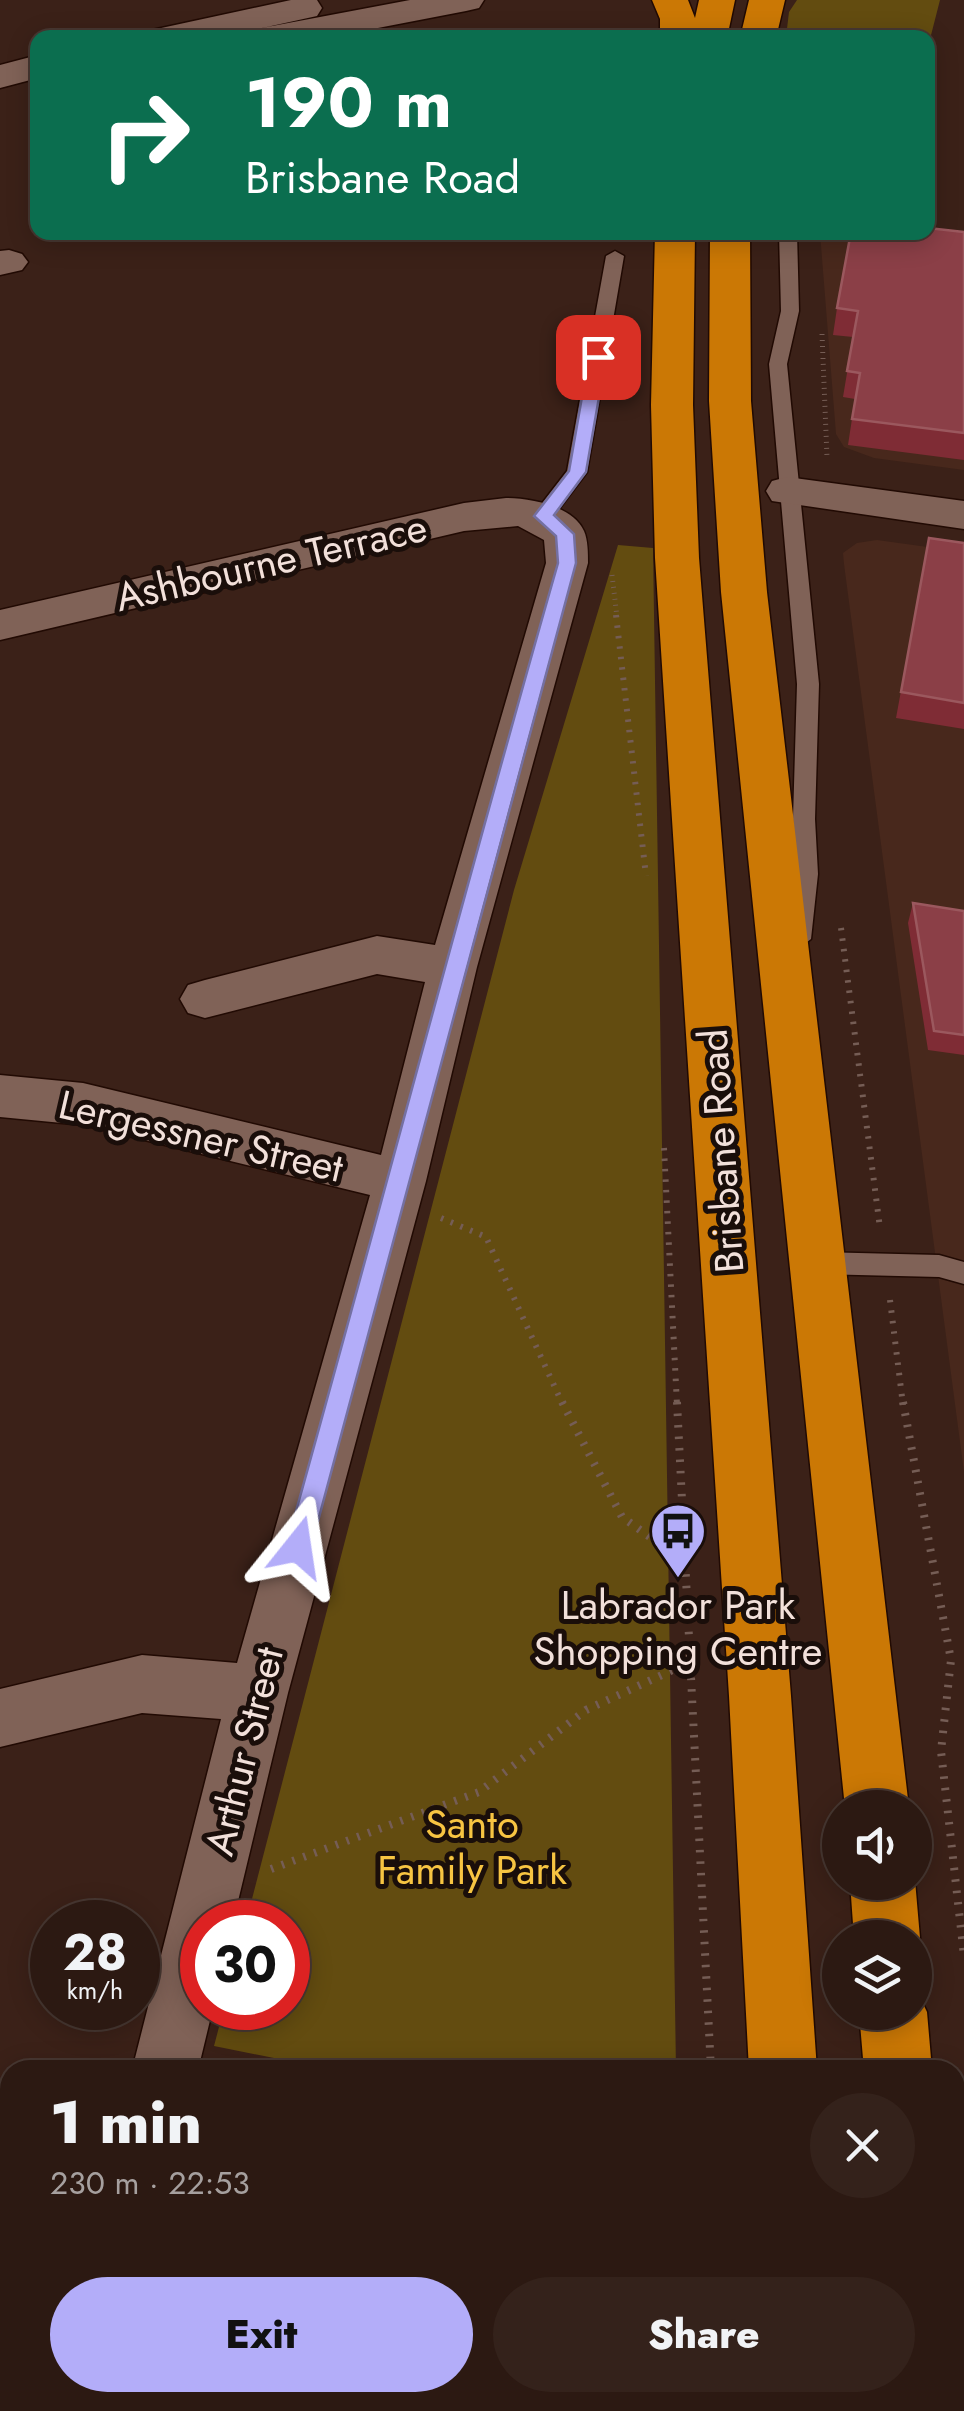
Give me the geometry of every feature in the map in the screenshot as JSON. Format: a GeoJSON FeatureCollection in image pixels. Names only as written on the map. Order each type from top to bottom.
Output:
{"type":"FeatureCollection","features":[{"type":"Feature","properties":{"kind":"highway"},"geometry":{"type":"LineString","coordinates":[[670,0],[678,30]]}},
{"type":"Feature","properties":{"kind":"highway"},"geometry":{"type":"LineString","coordinates":[[710,30],[716,0]]}},
{"type":"Feature","properties":{"kind":"highway"},"geometry":{"type":"LineString","coordinates":[[760,30],[767,0]]}},
{"type":"Feature","properties":{"kind":"highway","name":"Brisbane Road"},"geometry":{"type":"LineString","coordinates":[[675,240],[672,405],[678,558],[782,2060]]}},
{"type":"Feature","properties":{"kind":"highway","name":"Brisbane Road"},"geometry":{"type":"LineString","coordinates":[[730,240],[728,327],[735,483],[874,1790]]}},
{"type":"Feature","properties":{"kind":"highway"},"geometry":{"type":"LineString","coordinates":[[895,2030],[897,2060]]}},
{"type":"Feature","properties":{"kind":"main road"},"geometry":{"type":"LineString","coordinates":[[203,30],[340,0]]}},
{"type":"Feature","properties":{"kind":"main road"},"geometry":{"type":"LineString","coordinates":[[309,30],[466,0]]}},
{"type":"Feature","properties":{"kind":"main road"},"geometry":{"type":"LineString","coordinates":[[0,78],[30,69]]}},
{"type":"Feature","properties":{"kind":"main road"},"geometry":{"type":"LineString","coordinates":[[0,78],[30,76]]}},
{"type":"Feature","properties":{"kind":"street"},"geometry":{"type":"LineString","coordinates":[[787,491],[964,515]]}},
{"type":"Feature","properties":{"kind":"street","name":"Ashbourne Terrace"},"geometry":{"type":"LineString","coordinates":[[0,625],[464,517],[520,510],[543,516]]}},
{"type":"Feature","properties":{"kind":"street","name":"Arthur Street"},"geometry":{"type":"LineString","coordinates":[[167,2060],[258,1693],[400,1181],[453,967],[567,563],[565,534],[543,516]]}},
{"type":"Feature","properties":{"kind":"street"},"geometry":{"type":"LineString","coordinates":[[204,999],[377,955],[453,967]]}},
{"type":"Feature","properties":{"kind":"street","name":"Lergessner Street"},"geometry":{"type":"LineString","coordinates":[[0,1096],[83,1104],[400,1181]]}},
{"type":"Feature","properties":{"kind":"street"},"geometry":{"type":"LineString","coordinates":[[0,1718],[142,1684],[258,1693]]}},
{"type":"Feature","properties":{"kind":"lane","name":"Brisbane Road"},"geometry":{"type":"LineString","coordinates":[[788,240],[790,310],[778,364],[808,684],[804,819],[807,874],[790,996]]}},
{"type":"Feature","properties":{"kind":"lane"},"geometry":{"type":"LineString","coordinates":[[543,516],[578,472],[616,256]]}},
{"type":"Feature","properties":{"kind":"lane"},"geometry":{"type":"LineString","coordinates":[[818,1263],[939,1266],[964,1274]]}},
{"type":"Feature","properties":{"kind":"path"},"geometry":{"type":"LineString","coordinates":[[822,327],[829,496]]}},
{"type":"Feature","properties":{"kind":"path"},"geometry":{"type":"LineString","coordinates":[[610,562],[648,888]]}},
{"type":"Feature","properties":{"kind":"path"},"geometry":{"type":"LineString","coordinates":[[838,910],[900,1388],[951,1660],[941,1751],[964,1956]]}},
{"type":"Feature","properties":{"kind":"path"},"geometry":{"type":"LineString","coordinates":[[664,1140],[710,2060]]}},
{"type":"Feature","properties":{"kind":"path"},"geometry":{"type":"LineString","coordinates":[[400,1181],[424,1211],[486,1237],[582,1445],[622,1516],[657,1542],[685,1548]]}},
{"type":"Feature","properties":{"kind":"path"},"geometry":{"type":"LineString","coordinates":[[208,1892],[479,1792],[586,1710],[690,1662]]}},
{"type":"Feature","properties":{"kind":"shaded area"},"geometry":{"type":"Polygon","coordinates":[[[821,240],[879,240],[964,250],[964,470],[874,458],[844,447],[836,434],[821,240]]]}},
{"type":"Feature","properties":{"kind":"shaded area"},"geometry":{"type":"Polygon","coordinates":[[[877,540],[964,552],[964,1472],[844,564],[843,553],[857,543],[877,540]]]}},
{"type":"Feature","properties":{"kind":"green space"},"geometry":{"type":"Polygon","coordinates":[[[797,0],[940,0],[932,30],[787,30],[789,12],[797,0]]]}},
{"type":"Feature","properties":{"kind":"green space","name":"Santo Family Park"},"geometry":{"type":"Polygon","coordinates":[[[618,545],[653,548],[676,2060],[284,2060],[214,2046],[218,2030],[310,2030],[310,1900],[252,1900],[514,890],[618,545]]]}},
{"type":"Feature","properties":{"kind":"building"},"geometry":{"type":"Polygon","coordinates":[[[935,229],[964,232],[964,433],[852,419],[860,373],[847,371],[858,311],[837,308],[850,240],[935,240],[935,229]]]}},
{"type":"Feature","properties":{"kind":"building"},"geometry":{"type":"Polygon","coordinates":[[[929,538],[964,543],[964,703],[901,692],[929,538]]]}},
{"type":"Feature","properties":{"kind":"building"},"geometry":{"type":"Polygon","coordinates":[[[913,903],[964,911],[964,1035],[934,1031],[913,903]]]}},
{"type":"Feature","properties":{"kind":"place","name":"Labrador Park Shopping Centre"},"geometry":{"type":"Point","coordinates":[678,1580]}},
{"type":"Feature","properties":{"kind":"route"},"geometry":{"type":"LineString","coordinates":[[298,1547],[400,1181],[453,967],[567,563],[565,534],[543,516],[578,472],[598,357]]}}]}
